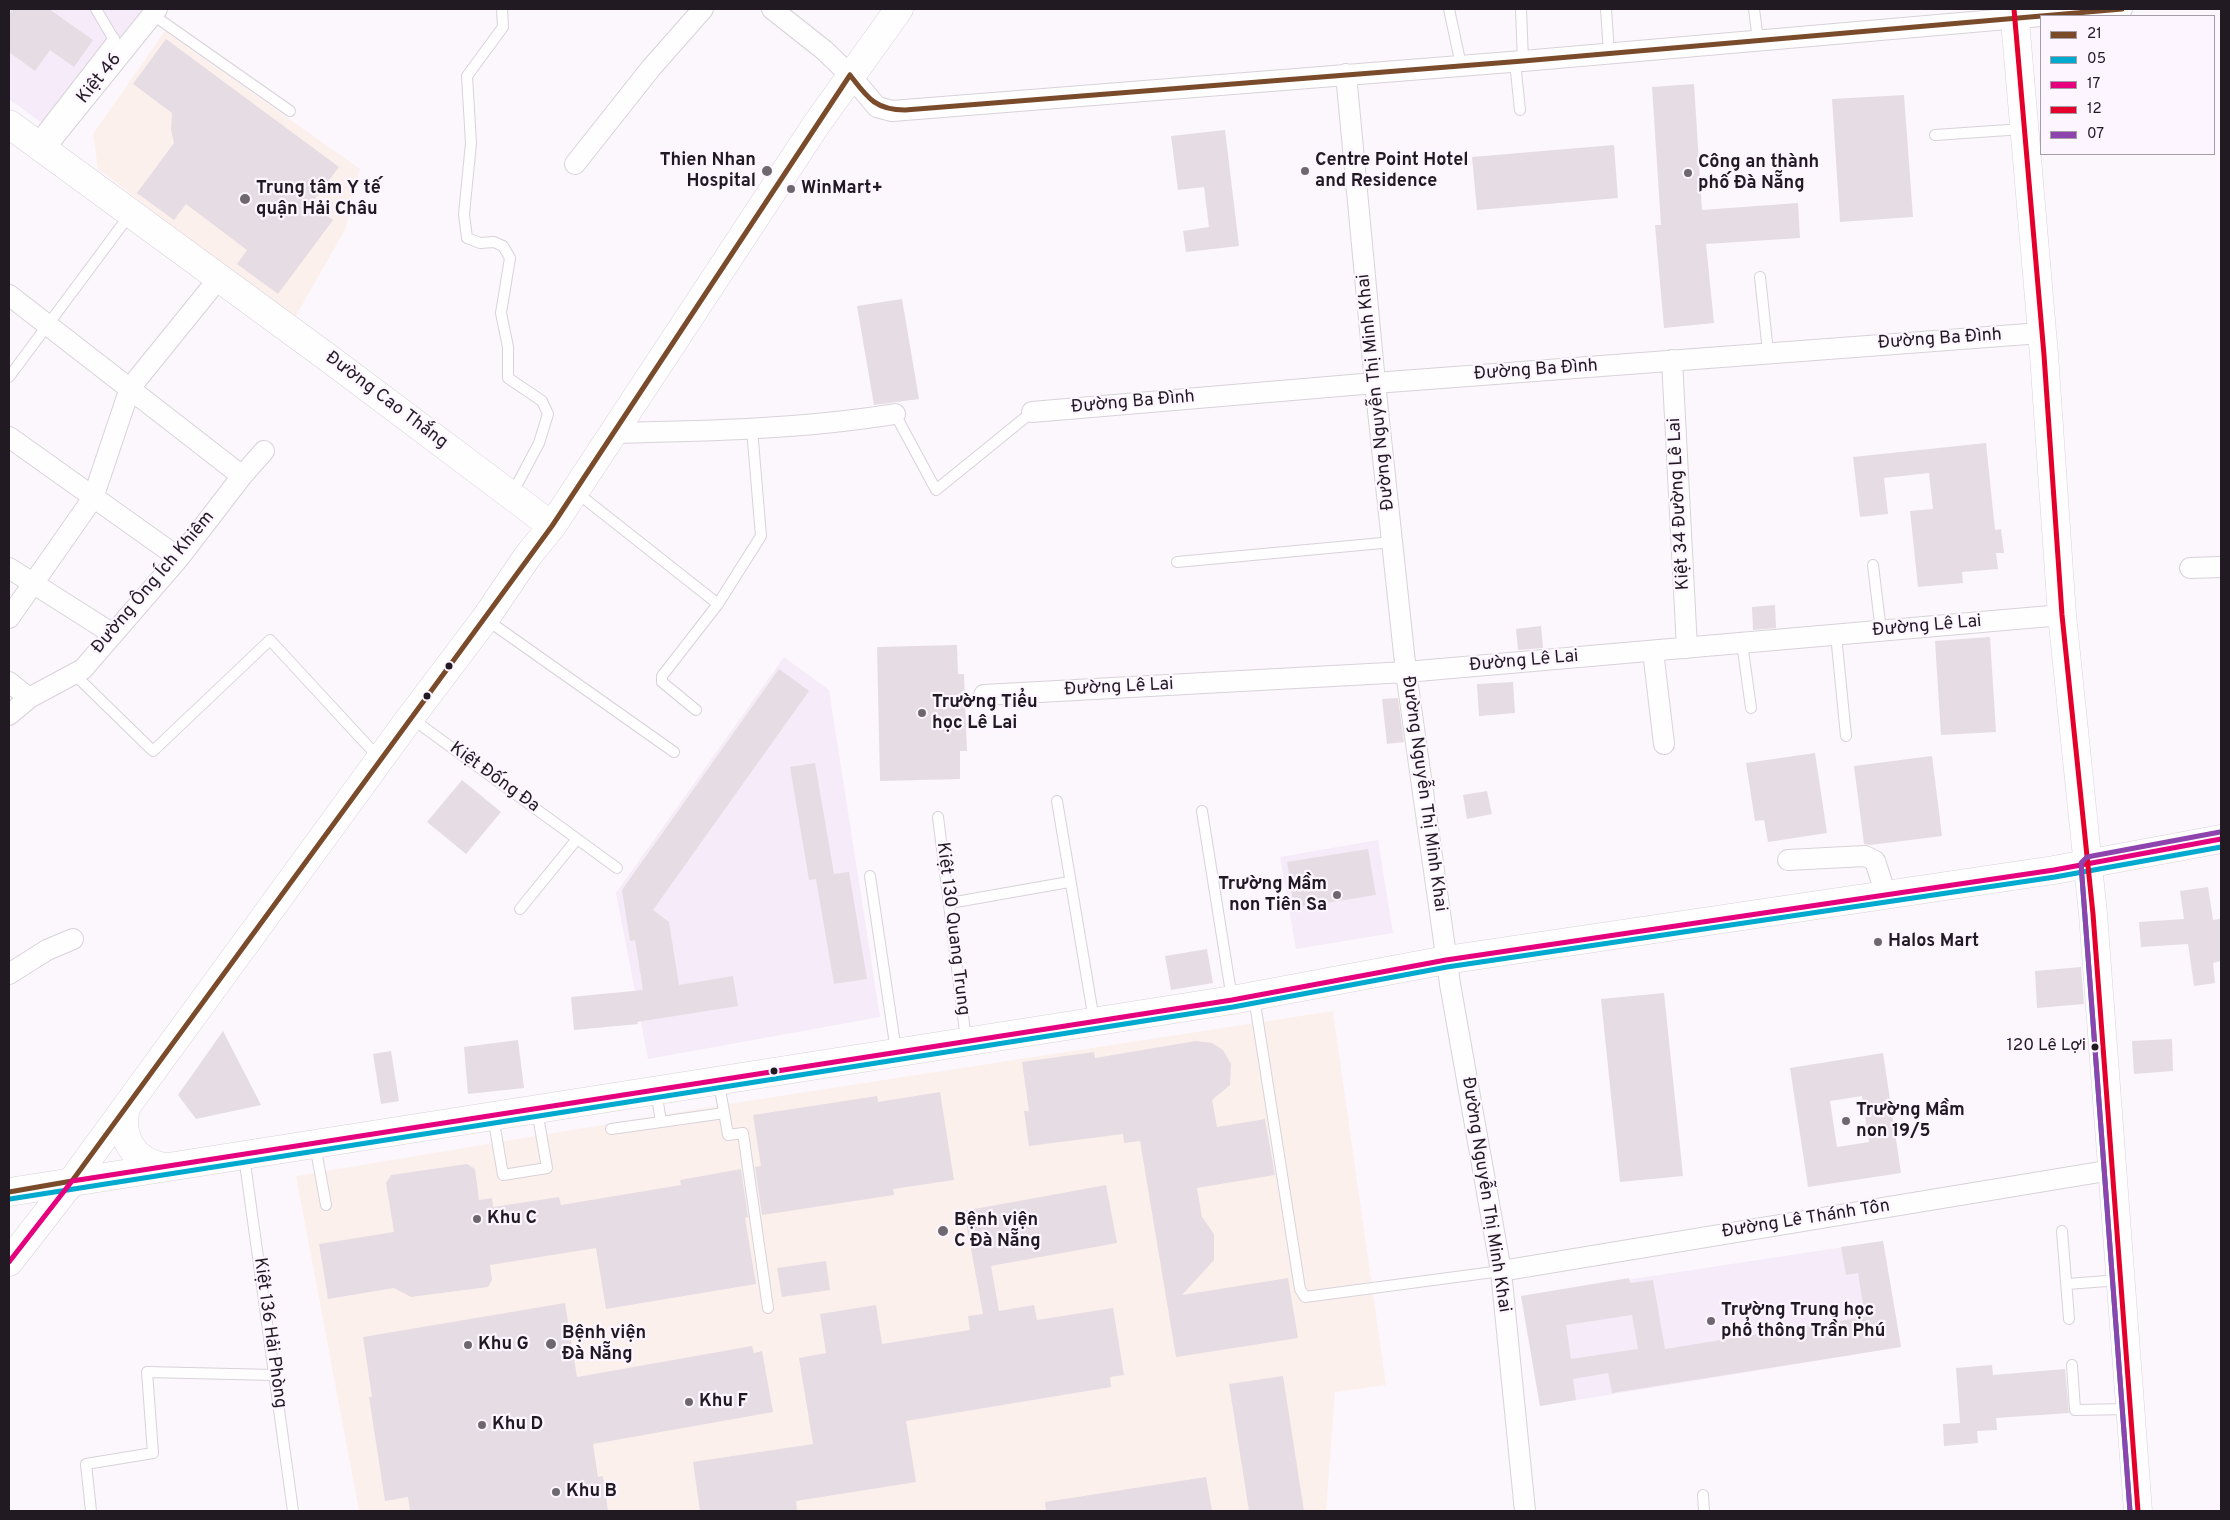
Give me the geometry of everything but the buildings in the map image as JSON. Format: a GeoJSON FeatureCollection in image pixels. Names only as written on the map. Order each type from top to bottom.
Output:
{"type":"FeatureCollection","features":[{"type":"Feature","properties":{"kind":"main road"},"geometry":{"type":"LineString","coordinates":[[9,1262],[72,1182],[552,526],[850,76],[899,9]]}},
{"type":"Feature","properties":{"kind":"main road"},"geometry":{"type":"LineString","coordinates":[[2015,13],[2062,615],[2088,864],[2138,1511]]}},
{"type":"Feature","properties":{"kind":"main road","name":"Đường Cao Thắng"},"geometry":{"type":"LineString","coordinates":[[9,124],[512,494],[552,526]]}},
{"type":"Feature","properties":{"kind":"main road"},"geometry":{"type":"LineString","coordinates":[[9,1192],[896,1051],[1243,998],[1446,960],[2088,864],[2221,839]]}},
{"type":"Feature","properties":{"kind":"main road"},"geometry":{"type":"LineString","coordinates":[[126,1108],[123,1121],[124,1134],[130,1147],[139,1157],[151,1164],[164,1167]]}},
{"type":"Feature","properties":{"kind":"street"},"geometry":{"type":"LineString","coordinates":[[575,164],[651,68],[703,9]]}},
{"type":"Feature","properties":{"kind":"street"},"geometry":{"type":"LineString","coordinates":[[772,9],[824,50],[877,107],[892,111],[1519,61],[1758,40],[2015,13],[2122,9]]}},
{"type":"Feature","properties":{"kind":"street","name":"Kiệt 46"},"geometry":{"type":"LineString","coordinates":[[39,146],[118,45],[155,12]]}},
{"type":"Feature","properties":{"kind":"street","name":"Đường Nguyễn Thị Minh Khai"},"geometry":{"type":"LineString","coordinates":[[1346,74],[1375,383],[1406,672],[1446,960],[1501,1271],[1525,1511]]}},
{"type":"Feature","properties":{"kind":"street"},"geometry":{"type":"LineString","coordinates":[[9,618],[93,498],[130,388],[219,278]]}},
{"type":"Feature","properties":{"kind":"street"},"geometry":{"type":"LineString","coordinates":[[9,295],[242,476]]}},
{"type":"Feature","properties":{"kind":"street","name":"Đường Ba Đình"},"geometry":{"type":"LineString","coordinates":[[1032,412],[1768,352],[2041,333]]}},
{"type":"Feature","properties":{"kind":"street","name":"Kiệt 34 Đường Lê Lai"},"geometry":{"type":"LineString","coordinates":[[1672,360],[1688,648]]}},
{"type":"Feature","properties":{"kind":"street"},"geometry":{"type":"LineString","coordinates":[[613,433],[752,429],[849,422],[895,414]]}},
{"type":"Feature","properties":{"kind":"street"},"geometry":{"type":"LineString","coordinates":[[9,437],[179,558]]}},
{"type":"Feature","properties":{"kind":"street","name":"Đường Ông Ích Khiêm"},"geometry":{"type":"LineString","coordinates":[[9,715],[29,698],[83,669],[179,558],[264,450]]}},
{"type":"Feature","properties":{"kind":"street"},"geometry":{"type":"LineString","coordinates":[[2190,568],[2221,567]]}},
{"type":"Feature","properties":{"kind":"street"},"geometry":{"type":"LineString","coordinates":[[9,568],[32,585],[113,634]]}},
{"type":"Feature","properties":{"kind":"street","name":"Đường Lê Lai"},"geometry":{"type":"LineString","coordinates":[[984,695],[1406,672],[2062,615]]}},
{"type":"Feature","properties":{"kind":"street"},"geometry":{"type":"LineString","coordinates":[[1653,651],[1664,744]]}},
{"type":"Feature","properties":{"kind":"street"},"geometry":{"type":"LineString","coordinates":[[9,682],[29,698]]}},
{"type":"Feature","properties":{"kind":"street"},"geometry":{"type":"LineString","coordinates":[[1788,860],[1865,856],[1871,858],[1876,861],[1886,895]]}},
{"type":"Feature","properties":{"kind":"street"},"geometry":{"type":"LineString","coordinates":[[9,974],[47,950],[74,939]]}},
{"type":"Feature","properties":{"kind":"street","name":"Đường Lê Thánh Tôn"},"geometry":{"type":"LineString","coordinates":[[1501,1271],[2112,1170]]}},
{"type":"Feature","properties":{"kind":"lane"},"geometry":{"type":"LineString","coordinates":[[96,9],[118,45]]}},
{"type":"Feature","properties":{"kind":"lane"},"geometry":{"type":"LineString","coordinates":[[502,9],[503,27],[467,76],[470,143],[464,214],[467,238],[480,243],[494,242],[503,246],[510,258],[501,313],[508,347],[508,378],[542,401],[548,414],[539,443],[512,494]]}},
{"type":"Feature","properties":{"kind":"lane"},"geometry":{"type":"LineString","coordinates":[[1449,9],[1460,65]]}},
{"type":"Feature","properties":{"kind":"lane"},"geometry":{"type":"LineString","coordinates":[[1520,110],[1521,9]]}},
{"type":"Feature","properties":{"kind":"lane"},"geometry":{"type":"LineString","coordinates":[[1606,9],[1609,53]]}},
{"type":"Feature","properties":{"kind":"lane"},"geometry":{"type":"LineString","coordinates":[[1754,9],[1758,40]]}},
{"type":"Feature","properties":{"kind":"lane"},"geometry":{"type":"LineString","coordinates":[[155,12],[290,110]]}},
{"type":"Feature","properties":{"kind":"lane"},"geometry":{"type":"LineString","coordinates":[[1936,135],[2024,129]]}},
{"type":"Feature","properties":{"kind":"lane"},"geometry":{"type":"LineString","coordinates":[[9,377],[131,213]]}},
{"type":"Feature","properties":{"kind":"lane"},"geometry":{"type":"LineString","coordinates":[[1760,278],[1768,352]]}},
{"type":"Feature","properties":{"kind":"lane"},"geometry":{"type":"LineString","coordinates":[[895,414],[936,490],[1032,412]]}},
{"type":"Feature","properties":{"kind":"lane"},"geometry":{"type":"LineString","coordinates":[[696,710],[662,682],[662,676],[718,604],[761,536],[752,429]]}},
{"type":"Feature","properties":{"kind":"lane"},"geometry":{"type":"LineString","coordinates":[[576,492],[718,604]]}},
{"type":"Feature","properties":{"kind":"lane"},"geometry":{"type":"LineString","coordinates":[[1177,562],[1393,542]]}},
{"type":"Feature","properties":{"kind":"lane"},"geometry":{"type":"LineString","coordinates":[[1873,565],[1881,631]]}},
{"type":"Feature","properties":{"kind":"lane"},"geometry":{"type":"LineString","coordinates":[[485,618],[674,752]]}},
{"type":"Feature","properties":{"kind":"lane"},"geometry":{"type":"LineString","coordinates":[[1836,635],[1846,736]]}},
{"type":"Feature","properties":{"kind":"lane"},"geometry":{"type":"LineString","coordinates":[[74,674],[153,751],[270,640],[380,759]]}},
{"type":"Feature","properties":{"kind":"lane"},"geometry":{"type":"LineString","coordinates":[[1742,643],[1751,708]]}},
{"type":"Feature","properties":{"kind":"lane","name":"Kiệt Đống Đa"},"geometry":{"type":"LineString","coordinates":[[410,718],[617,868]]}},
{"type":"Feature","properties":{"kind":"lane"},"geometry":{"type":"LineString","coordinates":[[1057,801],[1069,882],[1094,1021]]}},
{"type":"Feature","properties":{"kind":"lane"},"geometry":{"type":"LineString","coordinates":[[1202,811],[1243,998],[1300,1288],[1305,1297],[1501,1271]]}},
{"type":"Feature","properties":{"kind":"lane","name":"Kiệt 130 Quang Trung"},"geometry":{"type":"LineString","coordinates":[[938,817],[966,1040]]}},
{"type":"Feature","properties":{"kind":"lane"},"geometry":{"type":"LineString","coordinates":[[520,909],[577,839]]}},
{"type":"Feature","properties":{"kind":"lane"},"geometry":{"type":"LineString","coordinates":[[870,876],[896,1051]]}},
{"type":"Feature","properties":{"kind":"lane"},"geometry":{"type":"LineString","coordinates":[[950,903],[1069,882]]}},
{"type":"Feature","properties":{"kind":"lane"},"geometry":{"type":"LineString","coordinates":[[719,1079],[728,1135],[743,1133],[768,1308]]}},
{"type":"Feature","properties":{"kind":"lane"},"geometry":{"type":"LineString","coordinates":[[656,1089],[661,1122]]}},
{"type":"Feature","properties":{"kind":"lane"},"geometry":{"type":"LineString","coordinates":[[492,1115],[503,1175],[547,1168],[537,1108]]}},
{"type":"Feature","properties":{"kind":"lane"},"geometry":{"type":"LineString","coordinates":[[611,1129],[724,1113]]}},
{"type":"Feature","properties":{"kind":"lane"},"geometry":{"type":"LineString","coordinates":[[315,1144],[326,1205]]}},
{"type":"Feature","properties":{"kind":"lane","name":"Kiệt 136 Hải Phòng"},"geometry":{"type":"LineString","coordinates":[[244,1155],[293,1511]]}},
{"type":"Feature","properties":{"kind":"lane"},"geometry":{"type":"LineString","coordinates":[[2062,1231],[2069,1319]]}},
{"type":"Feature","properties":{"kind":"lane"},"geometry":{"type":"LineString","coordinates":[[2067,1284],[2121,1280]]}},
{"type":"Feature","properties":{"kind":"lane"},"geometry":{"type":"LineString","coordinates":[[2072,1365],[2074,1410],[2130,1409]]}},
{"type":"Feature","properties":{"kind":"lane"},"geometry":{"type":"LineString","coordinates":[[91,1511],[86,1464],[153,1453],[147,1372],[274,1375]]}},
{"type":"Feature","properties":{"kind":"lane"},"geometry":{"type":"LineString","coordinates":[[1703,1495],[1704,1511]]}},
{"type":"Feature","properties":{"kind":"shaded area"},"geometry":{"type":"Polygon","coordinates":[[[9,9],[146,9],[47,127],[9,99],[9,9]]]}},
{"type":"Feature","properties":{"kind":"shaded area","name":"Trung tâm Y tế quận Hải Châu"},"geometry":{"type":"Polygon","coordinates":[[[165,31],[360,169],[345,230],[294,319],[98,169],[93,134],[165,31]]]}},
{"type":"Feature","properties":{"kind":"shaded area"},"geometry":{"type":"Polygon","coordinates":[[[784,657],[829,690],[880,1017],[648,1059],[616,893],[784,657]]]}},
{"type":"Feature","properties":{"kind":"shaded area","name":"Trường Mầm non Tiên Sa"},"geometry":{"type":"Polygon","coordinates":[[[1378,840],[1393,933],[1296,949],[1280,857],[1378,840]]]}},
{"type":"Feature","properties":{"kind":"shaded area"},"geometry":{"type":"Polygon","coordinates":[[[1333,1011],[1386,1385],[1335,1392],[1326,1511],[359,1511],[296,1176],[734,1103],[1333,1011]]]}},
{"type":"Feature","properties":{"kind":"shaded area","name":"Trường Trung học phổ thông Trần Phú"},"geometry":{"type":"Polygon","coordinates":[[[1883,1241],[1901,1347],[1540,1406],[1521,1296],[1883,1241]]]}},
{"type":"Feature","properties":{"kind":"transit line","name":"12"},"geometry":{"type":"LineString","coordinates":[[2014,9],[2044,355],[2062,615],[2093,914],[2138,1511]]}},
{"type":"Feature","properties":{"kind":"transit line","name":"21"},"geometry":{"type":"LineString","coordinates":[[2053,15],[2122,9]]}},
{"type":"Feature","properties":{"kind":"transit line","name":"21"},"geometry":{"type":"LineString","coordinates":[[850,75],[867,96],[879,105],[886,108],[905,110],[1523,61],[2040,16]]}},
{"type":"Feature","properties":{"kind":"transit line","name":"21"},"geometry":{"type":"LineString","coordinates":[[72,1181],[552,526],[850,75]]}},
{"type":"Feature","properties":{"kind":"transit line","name":"07"},"geometry":{"type":"LineString","coordinates":[[2130,1511],[2081,863],[2087,857],[2220,832]]}},
{"type":"Feature","properties":{"kind":"transit line","name":"17"},"geometry":{"type":"LineString","coordinates":[[72,1181],[1232,1000],[1446,960],[2054,870],[2221,839]]}},
{"type":"Feature","properties":{"kind":"transit line","name":"05"},"geometry":{"type":"LineString","coordinates":[[10,1199],[1233,1007],[1447,967],[2055,877],[2221,847]]}},
{"type":"Feature","properties":{"kind":"transit line","name":"05"},"geometry":{"type":"LineString","coordinates":[[2081,865],[2130,1511]]}},
{"type":"Feature","properties":{"kind":"transit line","name":"21"},"geometry":{"type":"LineString","coordinates":[[9,1192],[72,1181]]}},
{"type":"Feature","properties":{"kind":"transit line","name":"17"},"geometry":{"type":"LineString","coordinates":[[9,1262],[72,1181]]}},
{"type":"Feature","properties":{"kind":"place","name":"Thien Nhan Hospital"},"geometry":{"type":"Point","coordinates":[767,171]}},
{"type":"Feature","properties":{"kind":"place","name":"Centre Point Hotel and Residence"},"geometry":{"type":"Point","coordinates":[1305,171]}},
{"type":"Feature","properties":{"kind":"place","name":"Công an thành phố Đà Nẵng"},"geometry":{"type":"Point","coordinates":[1688,173]}},
{"type":"Feature","properties":{"kind":"place","name":"WinMart+"},"geometry":{"type":"Point","coordinates":[791,189]}},
{"type":"Feature","properties":{"kind":"place","name":"Trung tâm Y tế quận Hải Châu"},"geometry":{"type":"Point","coordinates":[245,199]}},
{"type":"Feature","properties":{"kind":"place","name":"Trường Tiểu học Lê Lai"},"geometry":{"type":"Point","coordinates":[922,713]}},
{"type":"Feature","properties":{"kind":"place","name":"Trường Mầm non Tiên Sa"},"geometry":{"type":"Point","coordinates":[1337,895]}},
{"type":"Feature","properties":{"kind":"place","name":"Halos Mart"},"geometry":{"type":"Point","coordinates":[1878,942]}},
{"type":"Feature","properties":{"kind":"place","name":"120 Lê Lợi"},"geometry":{"type":"Point","coordinates":[2095,1047]}},
{"type":"Feature","properties":{"kind":"place","name":"Trường Mầm non 19/5"},"geometry":{"type":"Point","coordinates":[1846,1121]}},
{"type":"Feature","properties":{"kind":"place","name":"Khu C"},"geometry":{"type":"Point","coordinates":[477,1219]}},
{"type":"Feature","properties":{"kind":"place","name":"Bệnh viện C Đà Nẵng"},"geometry":{"type":"Point","coordinates":[943,1231]}},
{"type":"Feature","properties":{"kind":"place","name":"Trường Trung học phổ thông Trần Phú"},"geometry":{"type":"Point","coordinates":[1711,1321]}},
{"type":"Feature","properties":{"kind":"place","name":"Bệnh viện Đà Nẵng"},"geometry":{"type":"Point","coordinates":[551,1344]}},
{"type":"Feature","properties":{"kind":"place","name":"Khu G"},"geometry":{"type":"Point","coordinates":[468,1345]}},
{"type":"Feature","properties":{"kind":"place","name":"Khu F"},"geometry":{"type":"Point","coordinates":[689,1402]}},
{"type":"Feature","properties":{"kind":"place","name":"Khu D"},"geometry":{"type":"Point","coordinates":[482,1425]}},
{"type":"Feature","properties":{"kind":"place","name":"Khu B"},"geometry":{"type":"Point","coordinates":[556,1492]}}]}
